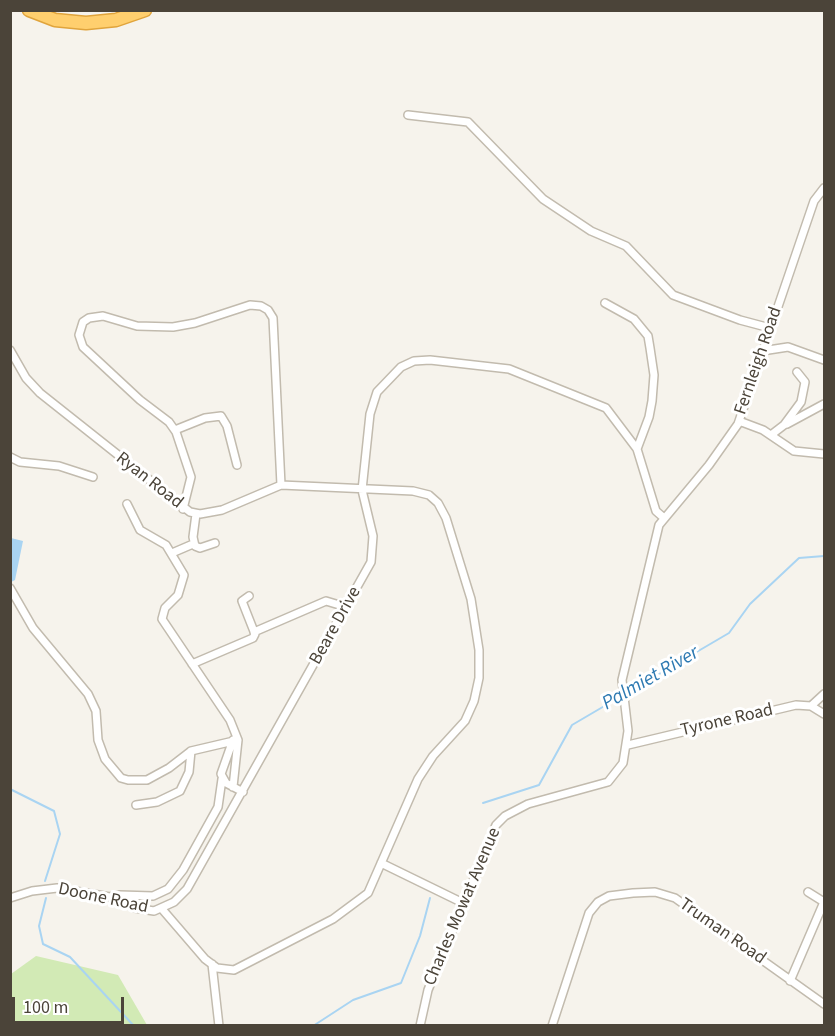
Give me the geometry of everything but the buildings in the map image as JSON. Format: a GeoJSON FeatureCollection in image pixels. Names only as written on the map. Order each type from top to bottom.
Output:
{"type":"FeatureCollection","features":[{"type":"Feature","properties":{"kind":"highway"},"geometry":{"type":"LineString","coordinates":[[29,10],[55,20],[86,23],[116,20],[145,10]]}},
{"type":"Feature","properties":{"kind":"street"},"geometry":{"type":"LineString","coordinates":[[408,115],[468,122],[543,199],[591,231],[626,246],[674,295],[740,320],[770,328]]}},
{"type":"Feature","properties":{"kind":"street","name":"Fernleigh Road"},"geometry":{"type":"LineString","coordinates":[[664,518],[709,465],[739,421],[814,201],[825,188]]}},
{"type":"Feature","properties":{"kind":"street"},"geometry":{"type":"LineString","coordinates":[[605,303],[634,319],[648,336],[654,375],[652,401],[650,417],[637,449]]}},
{"type":"Feature","properties":{"kind":"street"},"geometry":{"type":"LineString","coordinates":[[183,509],[191,477],[175,430],[83,347],[79,335],[83,322],[89,318],[103,316],[136,326],[173,327],[195,323],[250,304],[265,308],[273,318],[281,485]]}},
{"type":"Feature","properties":{"kind":"street"},"geometry":{"type":"LineString","coordinates":[[762,351],[788,347],[825,360]]}},
{"type":"Feature","properties":{"kind":"street","name":"Ryan Road"},"geometry":{"type":"LineString","coordinates":[[10,350],[26,378],[40,393],[183,509],[196,514],[222,510],[281,485],[362,490]]}},
{"type":"Feature","properties":{"kind":"street"},"geometry":{"type":"LineString","coordinates":[[162,909],[212,964],[226,970],[242,967],[333,919],[368,893],[418,779],[470,711],[479,678],[478,636],[471,599],[438,503],[420,492],[362,490],[372,400],[390,376],[414,361],[430,360],[501,368],[520,373],[606,408],[637,449],[656,511],[664,518]]}},
{"type":"Feature","properties":{"kind":"street"},"geometry":{"type":"LineString","coordinates":[[784,425],[804,392],[805,382],[797,372]]}},
{"type":"Feature","properties":{"kind":"street"},"geometry":{"type":"LineString","coordinates":[[771,435],[784,425],[825,404]]}},
{"type":"Feature","properties":{"kind":"street"},"geometry":{"type":"LineString","coordinates":[[175,430],[219,415],[227,426],[237,465]]}},
{"type":"Feature","properties":{"kind":"street"},"geometry":{"type":"LineString","coordinates":[[739,421],[771,435],[794,452],[825,454]]}},
{"type":"Feature","properties":{"kind":"street"},"geometry":{"type":"LineString","coordinates":[[10,457],[20,462],[59,466],[93,477]]}},
{"type":"Feature","properties":{"kind":"street","name":"Beare Drive"},"geometry":{"type":"LineString","coordinates":[[162,909],[180,897],[193,881],[371,562],[373,549],[371,523],[362,490]]}},
{"type":"Feature","properties":{"kind":"street"},"geometry":{"type":"LineString","coordinates":[[128,504],[140,530],[163,542],[184,575],[184,581],[176,598],[162,611],[162,619],[223,707],[235,739],[233,787]]}},
{"type":"Feature","properties":{"kind":"street"},"geometry":{"type":"LineString","coordinates":[[194,544],[196,514]]}},
{"type":"Feature","properties":{"kind":"street","name":"Charles Mowat Avenue"},"geometry":{"type":"LineString","coordinates":[[420,1026],[428,990],[490,836],[505,816],[528,804],[608,782],[623,763],[628,745],[622,680],[659,525],[664,518]]}},
{"type":"Feature","properties":{"kind":"street"},"geometry":{"type":"LineString","coordinates":[[194,544],[200,548],[215,543]]}},
{"type":"Feature","properties":{"kind":"street"},"geometry":{"type":"LineString","coordinates":[[172,553],[194,544]]}},
{"type":"Feature","properties":{"kind":"street"},"geometry":{"type":"LineString","coordinates":[[10,588],[33,628],[88,694],[96,711],[98,741],[105,759],[116,774],[128,780],[147,780],[169,768],[191,751],[235,739]]}},
{"type":"Feature","properties":{"kind":"street"},"geometry":{"type":"LineString","coordinates":[[192,664],[252,640],[254,632],[242,603],[249,596]]}},
{"type":"Feature","properties":{"kind":"street"},"geometry":{"type":"LineString","coordinates":[[254,632],[326,601],[346,607]]}},
{"type":"Feature","properties":{"kind":"street"},"geometry":{"type":"LineString","coordinates":[[825,694],[811,706],[825,714]]}},
{"type":"Feature","properties":{"kind":"street","name":"Tyrone Road"},"geometry":{"type":"LineString","coordinates":[[628,745],[796,705],[811,706]]}},
{"type":"Feature","properties":{"kind":"street"},"geometry":{"type":"LineString","coordinates":[[110,897],[153,896],[168,890],[183,870],[218,807],[222,767],[235,739]]}},
{"type":"Feature","properties":{"kind":"street"},"geometry":{"type":"LineString","coordinates":[[136,805],[157,802],[180,791],[189,772],[191,751]]}},
{"type":"Feature","properties":{"kind":"street"},"geometry":{"type":"LineString","coordinates":[[222,779],[243,792]]}},
{"type":"Feature","properties":{"kind":"street"},"geometry":{"type":"LineString","coordinates":[[381,863],[463,903]]}},
{"type":"Feature","properties":{"kind":"street","name":"Doone Road"},"geometry":{"type":"LineString","coordinates":[[10,898],[32,891],[57,888],[110,897],[147,911],[162,909]]}},
{"type":"Feature","properties":{"kind":"street","name":"Truman Road"},"geometry":{"type":"LineString","coordinates":[[552,1026],[589,913],[598,902],[609,896],[655,892],[675,898],[825,1004]]}},
{"type":"Feature","properties":{"kind":"street"},"geometry":{"type":"LineString","coordinates":[[790,981],[824,902],[808,892]]}},
{"type":"Feature","properties":{"kind":"street"},"geometry":{"type":"LineString","coordinates":[[212,964],[219,1026]]}},
{"type":"Feature","properties":{"kind":"green space"},"geometry":{"type":"Polygon","coordinates":[[[36,956],[118,975],[147,1025],[11,1025],[11,974],[36,956]]]}},
{"type":"Feature","properties":{"kind":"water"},"geometry":{"type":"Polygon","coordinates":[[[11,538],[23,541],[15,580],[11,582],[11,538]]]}},
{"type":"Feature","properties":{"kind":"waterway","name":"Palmiet River"},"geometry":{"type":"LineString","coordinates":[[483,803],[539,785],[572,725],[729,633],[750,604],[799,558],[824,556]]}},
{"type":"Feature","properties":{"kind":"waterway"},"geometry":{"type":"LineString","coordinates":[[10,789],[54,811],[60,834],[45,881]]}},
{"type":"Feature","properties":{"kind":"waterway"},"geometry":{"type":"LineString","coordinates":[[46,898],[39,926],[43,944],[70,957],[134,1026]]}},
{"type":"Feature","properties":{"kind":"waterway","name":"Palmiet River"},"geometry":{"type":"LineString","coordinates":[[313,1026],[353,1000],[401,983],[420,936],[430,898]]}}]}
